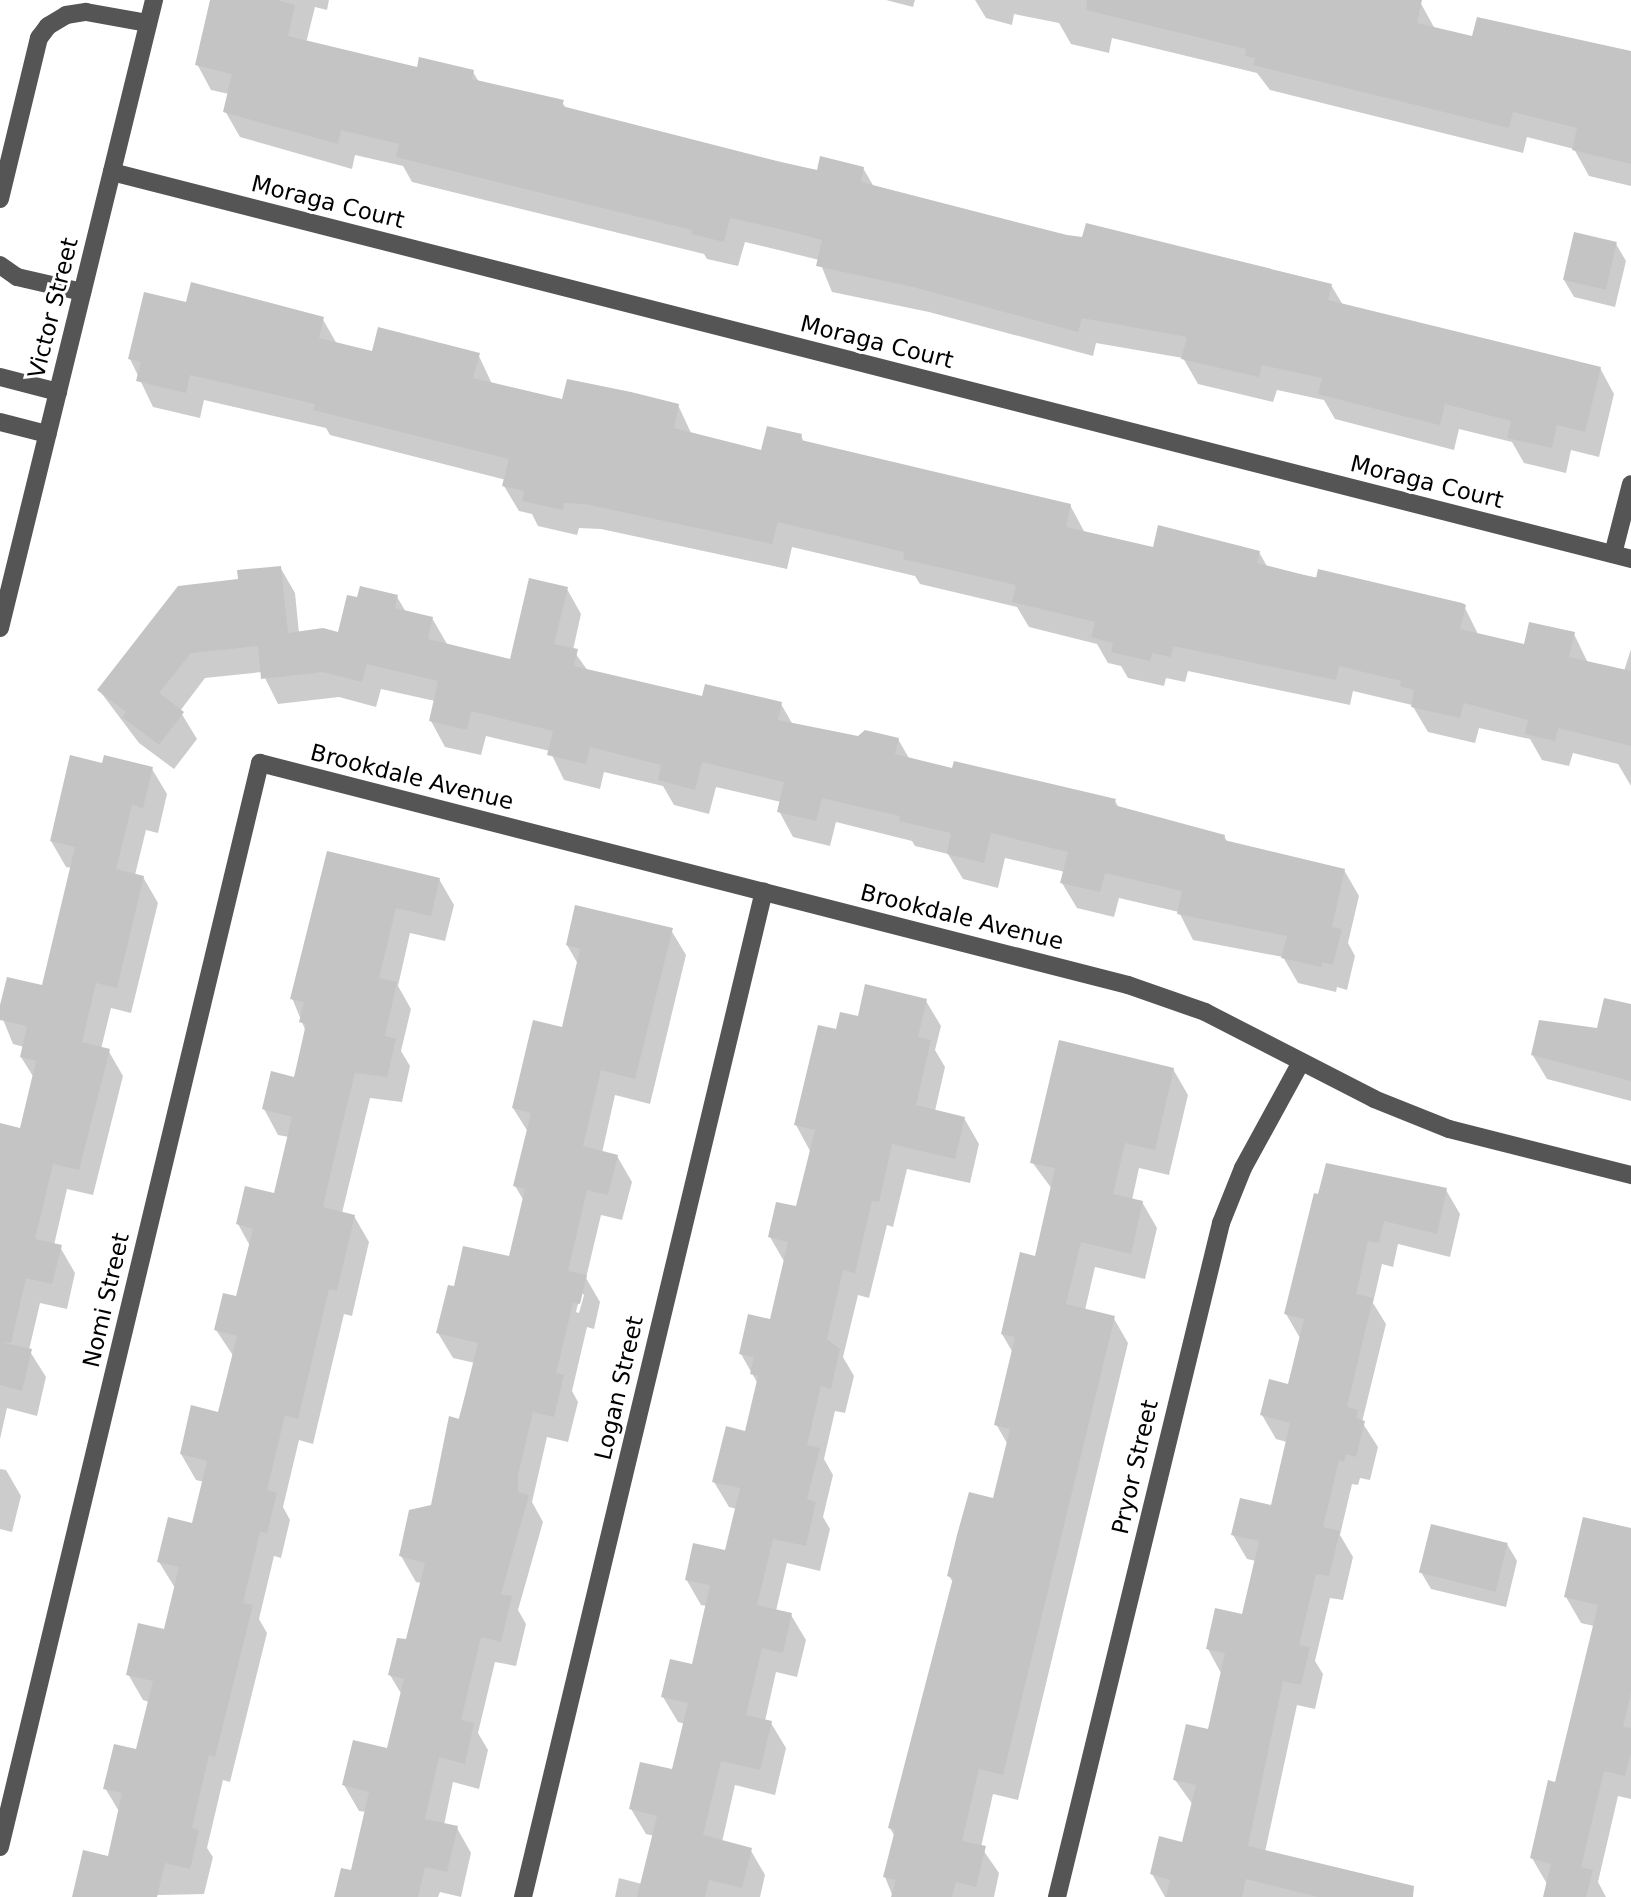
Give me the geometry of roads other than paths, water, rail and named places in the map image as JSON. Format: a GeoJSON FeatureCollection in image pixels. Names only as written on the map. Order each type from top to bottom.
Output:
{"type":"FeatureCollection","features":[{"type":"Feature","properties":{"kind":"street","name":"Victor Street"},"geometry":{"type":"LineString","coordinates":[[0,628],[154,0]]}},
{"type":"Feature","properties":{"kind":"street"},"geometry":{"type":"LineString","coordinates":[[0,199],[39,38],[48,26],[66,15],[86,12],[148,23]]}},
{"type":"Feature","properties":{"kind":"street","name":"Moraga Court"},"geometry":{"type":"LineString","coordinates":[[112,172],[1631,559]]}},
{"type":"Feature","properties":{"kind":"street"},"geometry":{"type":"LineString","coordinates":[[0,265],[17,277],[82,292]]}},
{"type":"Feature","properties":{"kind":"street"},"geometry":{"type":"LineString","coordinates":[[0,377],[58,392]]}},
{"type":"Feature","properties":{"kind":"street"},"geometry":{"type":"LineString","coordinates":[[0,422],[47,434]]}},
{"type":"Feature","properties":{"kind":"street"},"geometry":{"type":"LineString","coordinates":[[1613,554],[1631,484]]}},
{"type":"Feature","properties":{"kind":"street","name":"Brookdale Avenue"},"geometry":{"type":"LineString","coordinates":[[260,764],[1128,985],[1205,1012],[1374,1100],[1449,1129],[1631,1175]]}},
{"type":"Feature","properties":{"kind":"street","name":"Nomi Street"},"geometry":{"type":"LineString","coordinates":[[0,1847],[260,764]]}},
{"type":"Feature","properties":{"kind":"street","name":"Logan Street"},"geometry":{"type":"LineString","coordinates":[[523,1897],[764,891]]}},
{"type":"Feature","properties":{"kind":"street","name":"Pryor Street"},"geometry":{"type":"LineString","coordinates":[[1057,1897],[1221,1223],[1243,1168],[1301,1062]]}}]}
